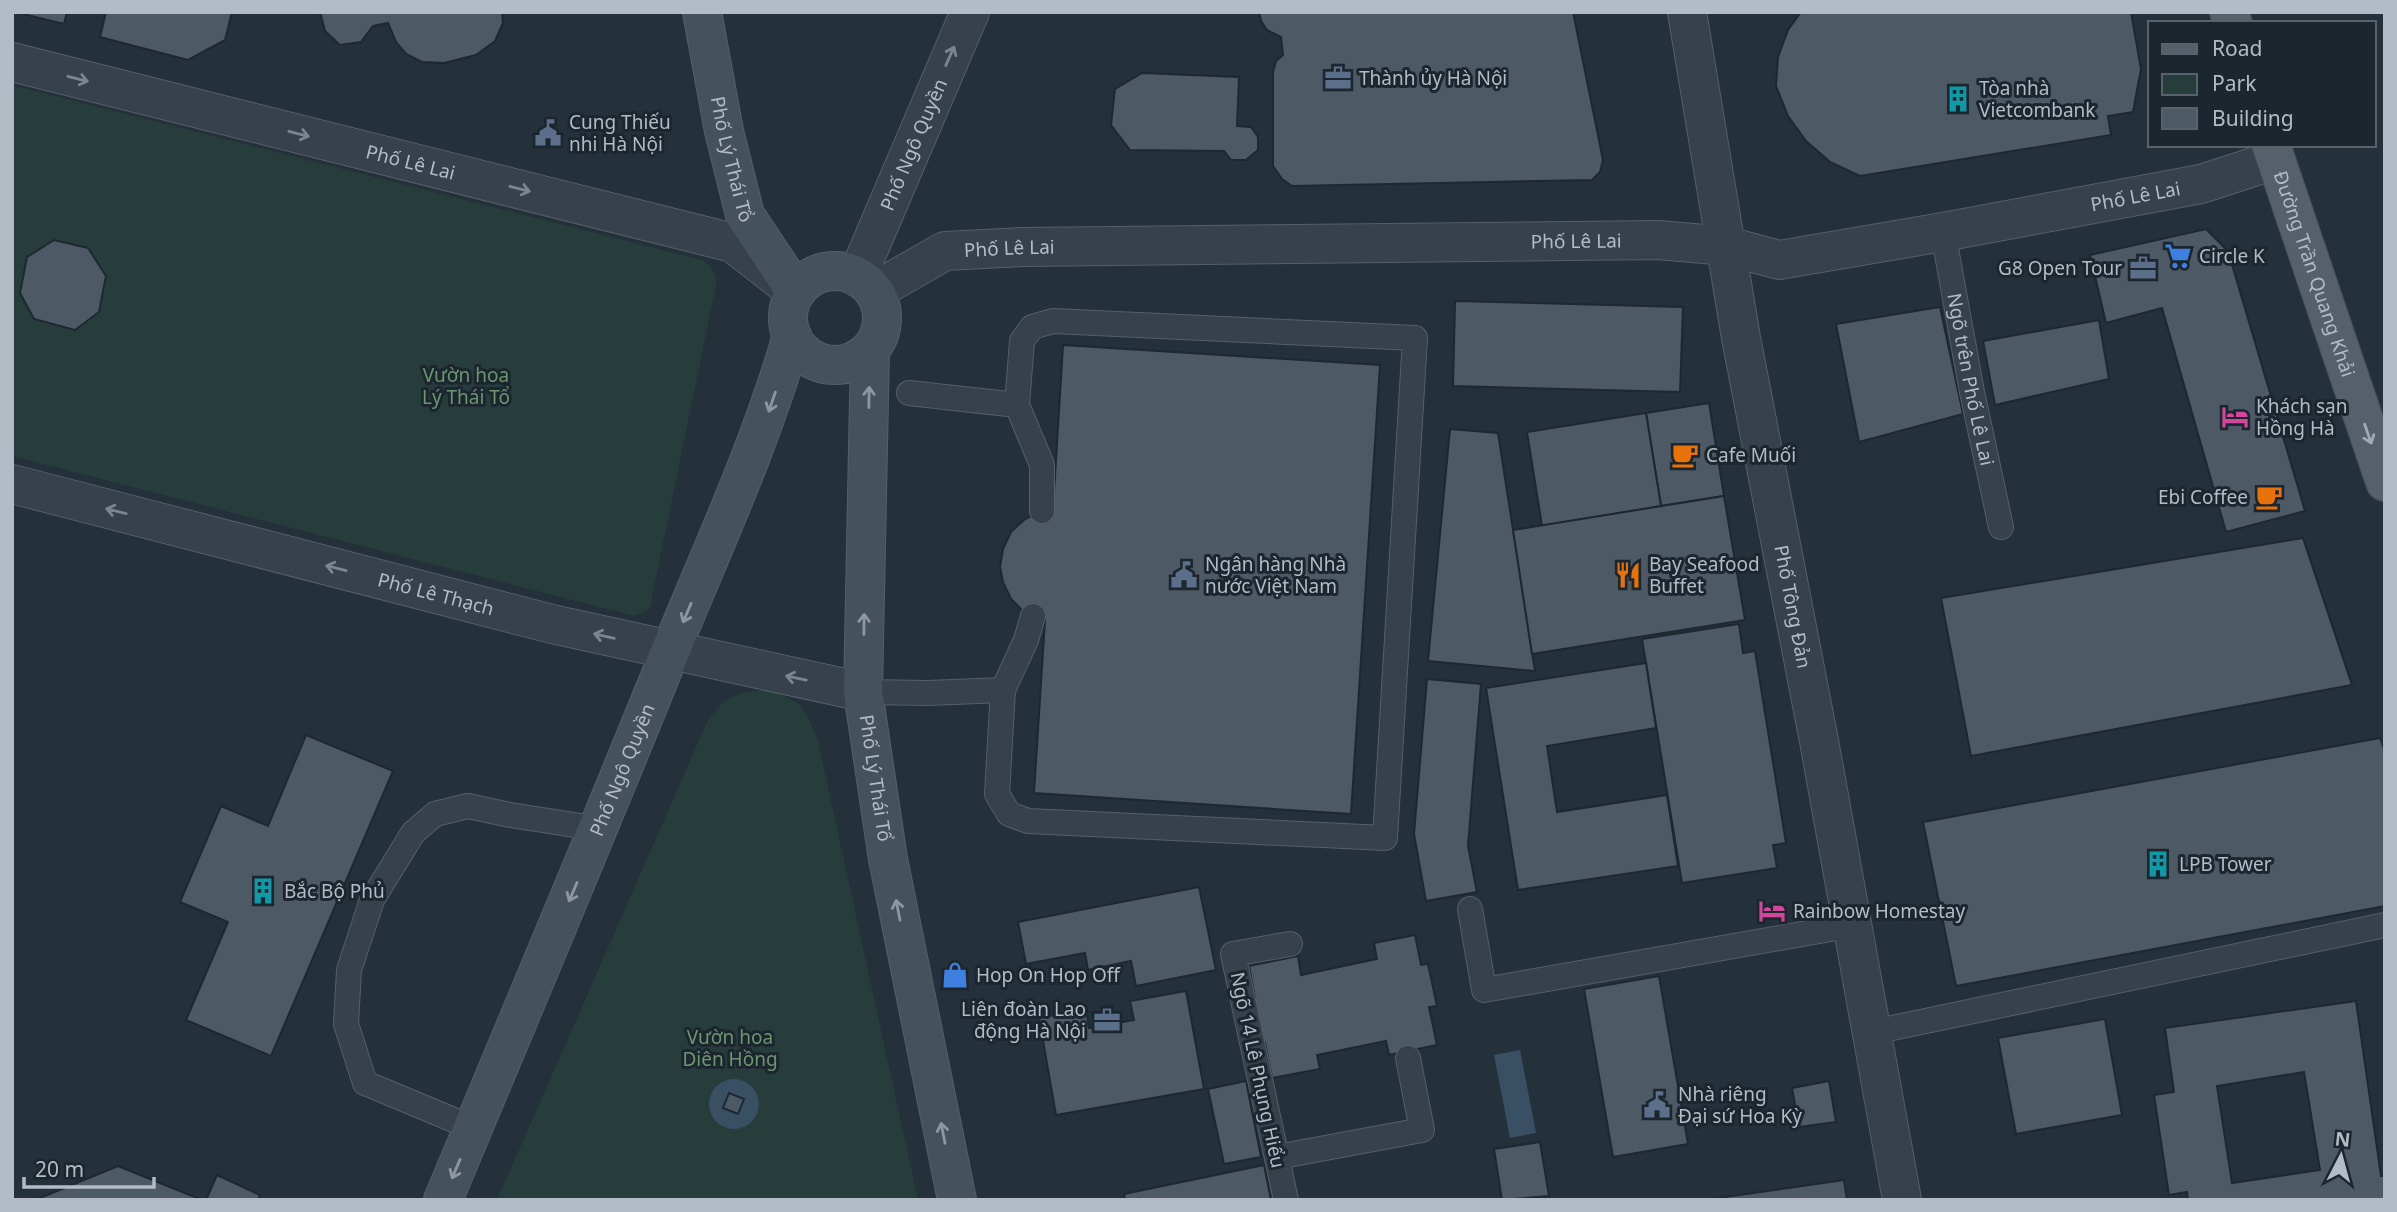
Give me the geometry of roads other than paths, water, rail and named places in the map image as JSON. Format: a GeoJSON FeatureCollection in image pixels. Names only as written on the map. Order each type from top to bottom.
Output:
{"type":"FeatureCollection","features":[{"type":"Feature","properties":{"kind":"main road","name":"Đường Trần Quang Khải"},"geometry":{"type":"LineString","coordinates":[[2273,153],[2385,482]]}},
{"type":"Feature","properties":{"kind":"street","name":"Phố Lý Thái Tổ"},"geometry":{"type":"LineString","coordinates":[[702,12],[724,131],[745,215],[796,292]]}},
{"type":"Feature","properties":{"kind":"street","name":"Phố Ngô Quyền"},"geometry":{"type":"LineString","coordinates":[[866,284],[970,12]]}},
{"type":"Feature","properties":{"kind":"street","name":"Phố Tông Đản"},"geometry":{"type":"LineString","coordinates":[[1687,12],[1744,351],[1873,1032],[1902,1200]]}},
{"type":"Feature","properties":{"kind":"street","name":"Phố Lê Lai"},"geometry":{"type":"LineString","coordinates":[[12,62],[733,243],[796,292]]}},
{"type":"Feature","properties":{"kind":"street","name":"Phố Lê Lai"},"geometry":{"type":"LineString","coordinates":[[866,284],[945,251],[984,249],[1658,240],[1727,246],[1779,260],[2201,184],[2273,153]]}},
{"type":"Feature","properties":{"kind":"street"},"geometry":{"type":"LineString","coordinates":[[835,271],[851,273],[866,284],[881,306],[883,322],[879,336],[870,350],[858,359],[843,364],[828,364],[813,359],[800,349],[792,336],[788,321],[789,306],[806,281],[820,273],[835,271]]}},
{"type":"Feature","properties":{"kind":"street","name":"Phố Ngô Quyền"},"geometry":{"type":"LineString","coordinates":[[443,1200],[600,829],[749,465],[778,385],[792,336]]}},
{"type":"Feature","properties":{"kind":"street","name":"Phố Lý Thái Tổ"},"geometry":{"type":"LineString","coordinates":[[870,350],[863,692],[888,859],[957,1200]]}},
{"type":"Feature","properties":{"kind":"street","name":"Phố Lê Thạch"},"geometry":{"type":"LineString","coordinates":[[12,484],[552,624],[863,692]]}},
{"type":"Feature","properties":{"kind":"lane","name":"Ngõ trên Phố Lê Lai"},"geometry":{"type":"LineString","coordinates":[[1943,232],[1972,392],[2001,527]]}},
{"type":"Feature","properties":{"kind":"lane"},"geometry":{"type":"LineString","coordinates":[[1033,615],[1026,640],[1003,690],[997,794],[1009,814],[1028,821],[1385,838],[1415,338],[1053,321],[1032,327],[1022,341],[1017,405],[1042,464],[1042,511]]}},
{"type":"Feature","properties":{"kind":"lane"},"geometry":{"type":"LineString","coordinates":[[909,393],[1017,405]]}},
{"type":"Feature","properties":{"kind":"lane"},"geometry":{"type":"LineString","coordinates":[[863,692],[1003,690]]}},
{"type":"Feature","properties":{"kind":"lane"},"geometry":{"type":"LineString","coordinates":[[473,1128],[365,1083],[346,1024],[349,970],[372,900],[413,833],[435,814],[468,806],[600,829]]}},
{"type":"Feature","properties":{"kind":"lane"},"geometry":{"type":"LineString","coordinates":[[1470,909],[1484,990],[1853,925]]}},
{"type":"Feature","properties":{"kind":"lane"},"geometry":{"type":"LineString","coordinates":[[1873,1032],[2385,925]]}},
{"type":"Feature","properties":{"kind":"lane","name":"Ngõ 14 Lê Phụng Hiểu"},"geometry":{"type":"LineString","coordinates":[[1286,1200],[1233,954],[1290,944]]}},
{"type":"Feature","properties":{"kind":"lane"},"geometry":{"type":"LineString","coordinates":[[1277,1157],[1422,1130],[1408,1058]]}},
{"type":"Feature","properties":{"kind":"water"},"geometry":{"type":"Polygon","coordinates":[[[1520,1050],[1536,1133],[1510,1138],[1494,1055],[1520,1050]]]}},
{"type":"Feature","properties":{"kind":"water"},"geometry":{"type":"Polygon","coordinates":[[[734,1079],[752,1086],[759,1104],[752,1122],[734,1129],[716,1122],[709,1104],[716,1086],[734,1079]]]}},
{"type":"Feature","properties":{"kind":"place","name":"Thành ủy Hà Nội"},"geometry":{"type":"Point","coordinates":[1338,78]}},
{"type":"Feature","properties":{"kind":"place","name":"Tòa nhà Vietcombank"},"geometry":{"type":"Point","coordinates":[1958,99]}},
{"type":"Feature","properties":{"kind":"place","name":"Cung Thiếu nhi Hà Nội"},"geometry":{"type":"Point","coordinates":[548,133]}},
{"type":"Feature","properties":{"kind":"place","name":"Circle K"},"geometry":{"type":"Point","coordinates":[2178,256]}},
{"type":"Feature","properties":{"kind":"place","name":"G8 Open Tour"},"geometry":{"type":"Point","coordinates":[2143,268]}},
{"type":"Feature","properties":{"kind":"place","name":"Khách sạn Hồng Hà"},"geometry":{"type":"Point","coordinates":[2235,417]}},
{"type":"Feature","properties":{"kind":"place","name":"Cafe Muối"},"geometry":{"type":"Point","coordinates":[1685,455]}},
{"type":"Feature","properties":{"kind":"place","name":"Ebi Coffee"},"geometry":{"type":"Point","coordinates":[2269,497]}},
{"type":"Feature","properties":{"kind":"place","name":"Ngân hàng Nhà nước Việt Nam"},"geometry":{"type":"Point","coordinates":[1184,575]}},
{"type":"Feature","properties":{"kind":"place","name":"Bay Seafood Buffet"},"geometry":{"type":"Point","coordinates":[1628,575]}},
{"type":"Feature","properties":{"kind":"place","name":"LPB Tower"},"geometry":{"type":"Point","coordinates":[2158,864]}},
{"type":"Feature","properties":{"kind":"place","name":"Bắc Bộ Phủ"},"geometry":{"type":"Point","coordinates":[263,891]}},
{"type":"Feature","properties":{"kind":"place","name":"Rainbow Homestay"},"geometry":{"type":"Point","coordinates":[1772,911]}},
{"type":"Feature","properties":{"kind":"place","name":"Hop On Hop Off"},"geometry":{"type":"Point","coordinates":[955,975]}},
{"type":"Feature","properties":{"kind":"place","name":"Liên đoàn Lao động Hà Nội"},"geometry":{"type":"Point","coordinates":[1107,1020]}},
{"type":"Feature","properties":{"kind":"place","name":"Nhà riêng Đại sứ Hoa Kỳ"},"geometry":{"type":"Point","coordinates":[1657,1105]}},
{"type":"Feature","properties":{"kind":"park label","name":"Vườn hoa Lý Thái Tổ"},"geometry":{"type":"Point","coordinates":[466,386]}},
{"type":"Feature","properties":{"kind":"park label","name":"Vườn hoa Diên Hồng"},"geometry":{"type":"Point","coordinates":[730,1048]}}]}
